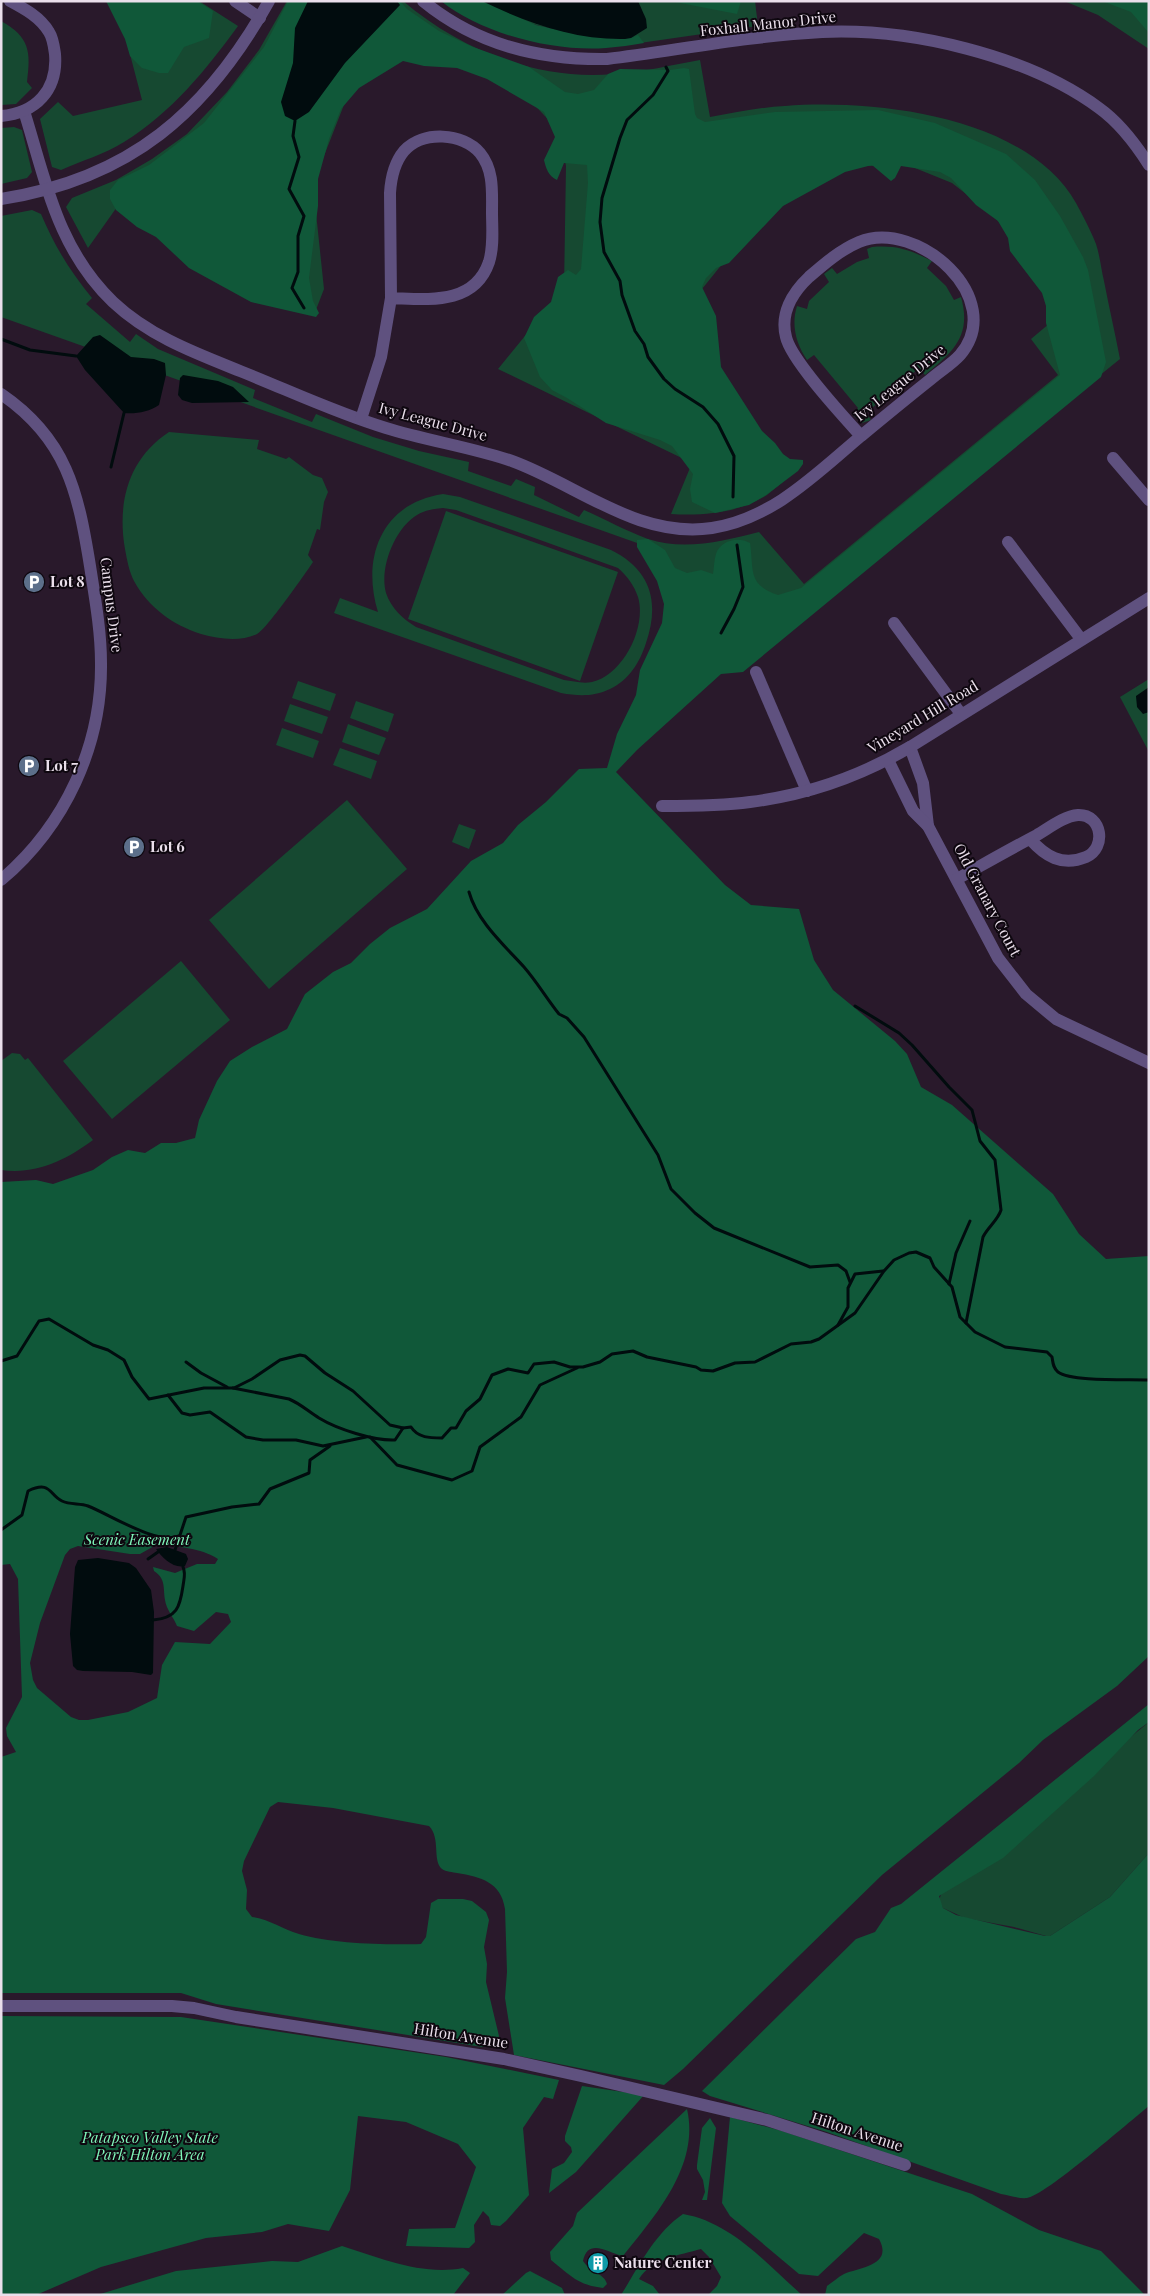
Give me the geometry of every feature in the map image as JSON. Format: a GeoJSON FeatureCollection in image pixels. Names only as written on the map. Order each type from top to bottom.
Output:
{"type":"FeatureCollection","features":[{"type":"Feature","properties":{"kind":"street"},"geometry":{"type":"LineString","coordinates":[[1,116],[24,110],[36,104],[45,96],[52,81],[56,64],[50,34],[30,12],[10,1]]}},
{"type":"Feature","properties":{"kind":"street"},"geometry":{"type":"LineString","coordinates":[[235,1],[260,18]]}},
{"type":"Feature","properties":{"kind":"street"},"geometry":{"type":"LineString","coordinates":[[1,199],[48,189],[94,174],[127,157],[157,137],[192,108],[221,75],[244,44],[269,1]]}},
{"type":"Feature","properties":{"kind":"street","name":"Foxhall Manor Drive"},"geometry":{"type":"LineString","coordinates":[[423,1],[451,21],[484,39],[512,49],[578,60],[607,59],[785,35],[822,32],[886,35],[953,46],[1032,71],[1078,94],[1121,126],[1149,165]]}},
{"type":"Feature","properties":{"kind":"street","name":"Ivy League Drive"},"geometry":{"type":"LineString","coordinates":[[24,110],[54,214],[78,259],[99,287],[126,314],[171,342],[361,419],[416,437],[499,457],[516,463],[649,524],[690,530],[711,528],[754,517],[774,506],[960,355],[973,327],[973,310],[967,294],[944,261],[913,243],[893,238],[875,238],[859,242],[842,251],[802,284],[787,309],[784,323],[789,347],[860,436]]}},
{"type":"Feature","properties":{"kind":"street"},"geometry":{"type":"LineString","coordinates":[[361,419],[381,357],[391,298],[390,193],[396,162],[406,149],[420,140],[435,136],[467,142],[479,152],[490,174],[492,190],[492,244],[489,261],[482,275],[464,293],[437,299],[391,298]]}},
{"type":"Feature","properties":{"kind":"street","name":"Campus Drive"},"geometry":{"type":"LineString","coordinates":[[1,394],[28,415],[48,438],[63,460],[74,486],[82,514],[91,571],[101,662],[99,702],[94,728],[74,786],[58,816],[35,846],[1,880]]}},
{"type":"Feature","properties":{"kind":"street"},"geometry":{"type":"LineString","coordinates":[[1113,458],[1149,500]]}},
{"type":"Feature","properties":{"kind":"street"},"geometry":{"type":"LineString","coordinates":[[1008,542],[1081,639]]}},
{"type":"Feature","properties":{"kind":"street","name":"Vineyard Hill Road"},"geometry":{"type":"LineString","coordinates":[[662,806],[750,802],[807,791],[834,783],[888,760],[1149,598]]}},
{"type":"Feature","properties":{"kind":"street"},"geometry":{"type":"LineString","coordinates":[[894,622],[961,714]]}},
{"type":"Feature","properties":{"kind":"street"},"geometry":{"type":"LineString","coordinates":[[756,672],[807,791]]}},
{"type":"Feature","properties":{"kind":"street","name":"Old Granary Court"},"geometry":{"type":"LineString","coordinates":[[910,747],[923,783],[928,826]]}},
{"type":"Feature","properties":{"kind":"street","name":"Old Granary Court"},"geometry":{"type":"LineString","coordinates":[[888,760],[913,811],[928,826],[998,958],[1026,994],[1056,1019],[1149,1063]]}},
{"type":"Feature","properties":{"kind":"street"},"geometry":{"type":"LineString","coordinates":[[957,879],[1069,817],[1079,815],[1087,817],[1094,822],[1100,837],[1099,845],[1094,853],[1074,861],[1051,858],[1041,851],[1030,839]]}},
{"type":"Feature","properties":{"kind":"street","name":"Hilton Avenue"},"geometry":{"type":"LineString","coordinates":[[1,2006],[172,2006],[194,2008],[236,2017],[504,2059],[767,2120],[905,2165]]}},
{"type":"Feature","properties":{"kind":"green space"},"geometry":{"type":"Polygon","coordinates":[[[106,1],[197,1],[213,11],[209,38],[184,47],[168,73],[159,73],[142,68],[130,56],[125,39],[106,1]]]}},
{"type":"Feature","properties":{"kind":"green space"},"geometry":{"type":"Polygon","coordinates":[[[116,1],[199,1],[238,26],[187,90],[157,118],[117,146],[61,170],[52,167],[40,119],[58,102],[73,116],[142,100],[116,1]]]}},
{"type":"Feature","properties":{"kind":"green space"},"geometry":{"type":"Polygon","coordinates":[[[287,1],[403,1],[450,34],[475,47],[529,67],[557,72],[585,75],[614,74],[700,60],[710,117],[776,107],[862,106],[946,119],[986,132],[1023,150],[1053,174],[1076,203],[1097,249],[1120,359],[735,671],[654,549],[1,317],[1,216],[32,210],[41,214],[64,258],[92,298],[86,304],[130,342],[136,334],[158,349],[255,390],[253,398],[312,422],[316,414],[373,437],[419,451],[469,462],[468,471],[511,486],[516,479],[535,487],[534,495],[579,517],[584,510],[648,539],[662,543],[690,544],[732,539],[759,532],[804,584],[1058,375],[1031,339],[1069,307],[993,215],[952,183],[910,166],[849,166],[778,195],[702,289],[723,390],[794,472],[767,495],[745,506],[708,514],[671,514],[692,463],[498,369],[564,288],[566,166],[560,132],[508,77],[453,57],[386,61],[349,92],[313,184],[324,289],[314,315],[117,207],[88,248],[66,207],[72,198],[116,180],[152,159],[187,134],[227,92],[259,50],[287,1]]]}},
{"type":"Feature","properties":{"kind":"green space","name":"Scenic Easement"},"geometry":{"type":"Polygon","coordinates":[[[288,1],[400,1],[407,9],[439,31],[473,47],[529,67],[565,92],[578,94],[594,90],[608,74],[620,69],[670,70],[684,68],[689,69],[695,114],[697,118],[705,122],[775,112],[878,110],[935,123],[1006,154],[1035,180],[1060,216],[1083,257],[1088,270],[1106,362],[1101,377],[743,672],[721,674],[637,750],[616,772],[725,885],[751,905],[799,909],[814,960],[833,990],[895,1041],[907,1054],[921,1087],[952,1105],[1053,1194],[1079,1234],[1106,1259],[1149,1256],[1149,1656],[1117,1686],[1043,1740],[1019,1763],[882,1875],[683,2069],[664,2085],[514,2055],[505,1998],[507,1972],[505,1909],[499,1893],[482,1879],[442,1869],[437,1861],[435,1837],[429,1826],[333,1808],[278,1802],[270,1807],[244,1861],[242,1871],[247,1890],[246,1909],[252,1917],[293,1932],[327,1940],[359,1943],[421,1944],[426,1937],[431,1903],[438,1899],[472,1901],[486,1912],[489,1920],[484,1947],[487,1964],[486,1982],[499,2036],[495,2044],[482,2047],[216,2004],[181,1993],[1,1993],[1,1757],[16,1752],[7,1736],[6,1728],[22,1697],[18,1579],[10,1564],[1,1565],[1,1182],[36,1180],[53,1184],[93,1170],[112,1157],[128,1150],[145,1153],[161,1143],[176,1143],[195,1138],[199,1120],[217,1081],[230,1061],[287,1029],[305,994],[333,972],[351,963],[390,928],[427,909],[471,861],[503,843],[518,825],[546,802],[579,769],[607,768],[617,734],[636,695],[640,670],[662,623],[664,604],[657,581],[637,547],[637,540],[648,539],[665,550],[675,568],[687,573],[701,570],[713,574],[714,561],[721,545],[735,540],[746,541],[750,543],[754,575],[761,586],[778,595],[801,588],[1060,375],[1046,323],[1046,306],[1042,293],[1010,251],[1008,238],[998,221],[976,205],[951,178],[940,172],[901,166],[895,178],[891,181],[872,165],[845,172],[783,206],[729,263],[716,268],[706,278],[702,287],[716,316],[721,367],[762,431],[790,459],[803,460],[803,464],[798,471],[766,495],[749,505],[715,513],[692,502],[690,489],[693,474],[672,446],[660,440],[606,423],[552,390],[540,377],[524,338],[534,317],[551,302],[558,277],[568,270],[576,275],[581,269],[588,183],[587,165],[564,163],[557,180],[551,176],[544,160],[555,137],[544,112],[487,79],[457,68],[424,66],[403,61],[359,88],[341,109],[329,139],[318,179],[318,206],[309,278],[313,301],[319,313],[316,317],[251,302],[189,268],[156,237],[137,227],[116,210],[110,199],[110,190],[118,180],[149,165],[204,123],[264,47],[288,1]],[[156,1545],[140,1554],[78,1546],[70,1549],[65,1555],[40,1623],[30,1663],[33,1680],[37,1688],[71,1717],[79,1720],[88,1720],[128,1712],[157,1698],[162,1665],[175,1642],[210,1644],[231,1622],[228,1614],[216,1612],[194,1631],[177,1626],[168,1610],[162,1580],[153,1567],[175,1573],[197,1564],[215,1564],[218,1559],[196,1550],[156,1545]]]}},
{"type":"Feature","properties":{"kind":"green space"},"geometry":{"type":"Polygon","coordinates":[[[441,1],[482,1],[536,25],[586,36],[631,38],[638,35],[644,43],[611,48],[564,47],[542,44],[477,23],[441,1]]]}},
{"type":"Feature","properties":{"kind":"green space"},"geometry":{"type":"Polygon","coordinates":[[[443,1],[755,1],[758,26],[619,46],[443,1]]]}},
{"type":"Feature","properties":{"kind":"green space"},"geometry":{"type":"Polygon","coordinates":[[[670,1],[741,1],[737,14],[670,1]]]}},
{"type":"Feature","properties":{"kind":"green space"},"geometry":{"type":"Polygon","coordinates":[[[1064,1],[1149,1],[1149,49],[1098,15],[1064,1]]]}},
{"type":"Feature","properties":{"kind":"green space"},"geometry":{"type":"Polygon","coordinates":[[[1102,1],[1149,1],[1149,33],[1131,12],[1102,1]]]}},
{"type":"Feature","properties":{"kind":"green space"},"geometry":{"type":"Polygon","coordinates":[[[1,21],[11,27],[23,39],[28,54],[27,82],[32,88],[16,104],[1,105],[1,21]]]}},
{"type":"Feature","properties":{"kind":"green space"},"geometry":{"type":"Polygon","coordinates":[[[14,127],[22,130],[32,172],[27,178],[1,184],[1,128],[14,127]]]}},
{"type":"Feature","properties":{"kind":"green space"},"geometry":{"type":"Polygon","coordinates":[[[872,247],[903,249],[932,261],[927,268],[946,286],[954,300],[961,297],[964,322],[958,342],[944,359],[925,375],[919,368],[866,413],[871,420],[862,423],[852,414],[858,408],[814,355],[807,360],[797,341],[794,320],[797,306],[807,309],[809,301],[829,282],[824,274],[832,268],[837,274],[857,262],[869,258],[867,249],[872,247]]]}},
{"type":"Feature","properties":{"kind":"green space"},"geometry":{"type":"Polygon","coordinates":[[[169,432],[259,440],[257,449],[286,459],[289,457],[313,475],[322,478],[328,492],[324,502],[320,530],[317,529],[308,555],[313,562],[277,613],[262,630],[250,637],[229,639],[208,636],[181,626],[154,607],[140,591],[132,577],[123,532],[123,515],[129,483],[144,455],[169,432]]]}},
{"type":"Feature","properties":{"kind":"green space"},"geometry":{"type":"Polygon","coordinates":[[[443,494],[460,497],[611,550],[625,558],[643,577],[652,601],[650,628],[644,650],[628,676],[610,689],[592,695],[561,693],[334,613],[340,598],[378,612],[373,592],[372,572],[375,553],[381,536],[391,521],[405,508],[422,499],[443,494]],[[443,508],[420,513],[409,521],[396,539],[387,561],[384,583],[388,598],[398,613],[416,627],[564,680],[581,683],[592,682],[603,678],[614,670],[623,660],[636,635],[640,609],[638,597],[632,585],[621,571],[618,568],[456,510],[443,508]]]}},
{"type":"Feature","properties":{"kind":"green space"},"geometry":{"type":"Polygon","coordinates":[[[446,511],[618,572],[580,681],[408,619],[446,511]]]}},
{"type":"Feature","properties":{"kind":"green space"},"geometry":{"type":"Polygon","coordinates":[[[1149,679],[1149,752],[1120,697],[1149,679]]]}},
{"type":"Feature","properties":{"kind":"green space"},"geometry":{"type":"Polygon","coordinates":[[[298,681],[336,694],[330,711],[292,698],[298,681]]]}},
{"type":"Feature","properties":{"kind":"green space"},"geometry":{"type":"Polygon","coordinates":[[[356,701],[394,714],[388,732],[350,718],[356,701]]]}},
{"type":"Feature","properties":{"kind":"green space"},"geometry":{"type":"Polygon","coordinates":[[[290,704],[328,717],[322,734],[284,721],[290,704]]]}},
{"type":"Feature","properties":{"kind":"green space"},"geometry":{"type":"Polygon","coordinates":[[[348,724],[386,738],[379,755],[342,742],[348,724]]]}},
{"type":"Feature","properties":{"kind":"green space"},"geometry":{"type":"Polygon","coordinates":[[[282,728],[319,741],[313,758],[276,745],[282,728]]]}},
{"type":"Feature","properties":{"kind":"green space"},"geometry":{"type":"Polygon","coordinates":[[[340,748],[377,761],[371,779],[333,765],[340,748]]]}},
{"type":"Feature","properties":{"kind":"green space"},"geometry":{"type":"Polygon","coordinates":[[[347,800],[407,869],[269,989],[209,920],[347,800]]]}},
{"type":"Feature","properties":{"kind":"green space"},"geometry":{"type":"Polygon","coordinates":[[[459,824],[476,830],[469,849],[452,842],[459,824]]]}},
{"type":"Feature","properties":{"kind":"green space"},"geometry":{"type":"Polygon","coordinates":[[[181,961],[230,1020],[112,1119],[63,1061],[181,961]]]}},
{"type":"Feature","properties":{"kind":"green space"},"geometry":{"type":"Polygon","coordinates":[[[12,1053],[20,1054],[25,1060],[28,1058],[93,1140],[61,1160],[38,1168],[14,1171],[1,1170],[1,1061],[12,1053]]]}},
{"type":"Feature","properties":{"kind":"green space"},"geometry":{"type":"Polygon","coordinates":[[[1149,1704],[1149,1722],[1138,1730],[1094,1776],[1003,1858],[939,1896],[943,1908],[956,1915],[1050,1936],[1110,1897],[1149,1853],[1149,2106],[1051,2185],[1037,2194],[1024,2198],[1001,2194],[827,2132],[710,2096],[702,2091],[856,1939],[875,1932],[891,1908],[901,1904],[1149,1704]]]}},
{"type":"Feature","properties":{"kind":"green space"},"geometry":{"type":"Polygon","coordinates":[[[1149,1722],[1149,1853],[1110,1897],[1050,1936],[965,1918],[943,1908],[939,1900],[942,1892],[1149,1722]]]}},
{"type":"Feature","properties":{"kind":"green space","name":"Patapsco Valley State Park Hilton Area"},"geometry":{"type":"Polygon","coordinates":[[[1,2016],[181,2017],[446,2057],[559,2080],[553,2099],[544,2097],[523,2128],[529,2195],[500,2226],[491,2225],[489,2217],[483,2211],[474,2225],[475,2242],[469,2248],[406,2246],[409,2229],[455,2228],[476,2167],[458,2144],[406,2122],[358,2116],[350,2190],[329,2231],[288,2224],[262,2232],[206,2238],[101,2267],[36,2295],[1,2295],[1,2016]]]}},
{"type":"Feature","properties":{"kind":"green space"},"geometry":{"type":"Polygon","coordinates":[[[582,2086],[644,2095],[576,2172],[549,2193],[552,2169],[564,2163],[572,2152],[571,2147],[565,2141],[565,2136],[582,2086]]]}},
{"type":"Feature","properties":{"kind":"green space"},"geometry":{"type":"Polygon","coordinates":[[[687,2109],[689,2130],[687,2150],[681,2169],[661,2206],[623,2256],[599,2248],[589,2250],[586,2254],[583,2261],[603,2277],[607,2284],[603,2288],[587,2285],[575,2279],[551,2260],[550,2252],[573,2226],[577,2213],[687,2109]]]}},
{"type":"Feature","properties":{"kind":"green space"},"geometry":{"type":"Polygon","coordinates":[[[730,2117],[782,2131],[972,2194],[1039,2230],[1101,2251],[1145,2295],[825,2295],[827,2286],[844,2274],[867,2267],[879,2260],[882,2248],[879,2239],[864,2233],[818,2276],[799,2274],[730,2216],[722,2203],[730,2117]]]}},
{"type":"Feature","properties":{"kind":"green space"},"geometry":{"type":"Polygon","coordinates":[[[710,2118],[716,2128],[707,2200],[702,2200],[705,2192],[697,2165],[702,2128],[710,2118]]]}},
{"type":"Feature","properties":{"kind":"green space"},"geometry":{"type":"Polygon","coordinates":[[[683,2214],[717,2226],[733,2235],[762,2258],[802,2295],[708,2295],[717,2286],[721,2277],[709,2257],[701,2249],[658,2262],[644,2272],[639,2279],[653,2286],[660,2295],[621,2295],[656,2240],[683,2214]]]}},
{"type":"Feature","properties":{"kind":"green space"},"geometry":{"type":"Polygon","coordinates":[[[342,2246],[417,2268],[448,2270],[463,2268],[470,2273],[453,2295],[97,2295],[176,2271],[272,2261],[298,2262],[342,2246]]]}},
{"type":"Feature","properties":{"kind":"green space"},"geometry":{"type":"Polygon","coordinates":[[[530,2271],[562,2288],[565,2295],[502,2295],[530,2271]]]}},
{"type":"Feature","properties":{"kind":"shaded area"},"geometry":{"type":"Polygon","coordinates":[[[308,1],[397,1],[400,5],[345,63],[309,112],[295,121],[285,116],[281,102],[293,63],[295,28],[308,1]]]}},
{"type":"Feature","properties":{"kind":"shaded area"},"geometry":{"type":"Polygon","coordinates":[[[482,1],[638,1],[646,19],[647,28],[631,38],[625,39],[588,37],[534,23],[482,1]]]}},
{"type":"Feature","properties":{"kind":"shaded area"},"geometry":{"type":"Polygon","coordinates":[[[100,335],[131,357],[154,359],[165,363],[166,375],[159,405],[142,412],[124,413],[85,370],[76,356],[93,337],[100,335]]]}},
{"type":"Feature","properties":{"kind":"shaded area"},"geometry":{"type":"Polygon","coordinates":[[[183,375],[218,381],[233,387],[249,402],[192,403],[182,400],[178,395],[180,378],[183,375]]]}},
{"type":"Feature","properties":{"kind":"shaded area"},"geometry":{"type":"Polygon","coordinates":[[[1149,687],[1149,712],[1143,714],[1137,707],[1136,696],[1149,687]]]}},
{"type":"Feature","properties":{"kind":"shaded area"},"geometry":{"type":"Polygon","coordinates":[[[167,1547],[186,1554],[188,1559],[185,1566],[177,1566],[169,1562],[156,1549],[167,1547]]]}},
{"type":"Feature","properties":{"kind":"shaded area"},"geometry":{"type":"Polygon","coordinates":[[[98,1558],[129,1563],[136,1568],[151,1590],[154,1612],[153,1673],[151,1675],[132,1672],[83,1671],[77,1670],[73,1666],[70,1634],[75,1567],[78,1560],[98,1558]]]}},
{"type":"Feature","properties":{"kind":"waterway"},"geometry":{"type":"LineString","coordinates":[[666,67],[668,71],[653,95],[627,120],[620,138],[602,198],[600,222],[604,252],[620,281],[622,295],[635,331],[644,344],[648,357],[664,379],[675,389],[703,407],[718,424],[734,456],[733,497]]}},
{"type":"Feature","properties":{"kind":"waterway"},"geometry":{"type":"LineString","coordinates":[[295,121],[293,136],[299,157],[289,189],[304,216],[298,236],[298,272],[292,288],[304,308]]}},
{"type":"Feature","properties":{"kind":"waterway"},"geometry":{"type":"LineString","coordinates":[[1,339],[30,350],[76,356]]}},
{"type":"Feature","properties":{"kind":"waterway"},"geometry":{"type":"LineString","coordinates":[[111,467],[124,413]]}},
{"type":"Feature","properties":{"kind":"waterway"},"geometry":{"type":"LineString","coordinates":[[721,633],[743,587],[737,545]]}},
{"type":"Feature","properties":{"kind":"waterway"},"geometry":{"type":"LineString","coordinates":[[469,892],[478,913],[492,932],[529,973],[559,1014],[567,1018],[584,1037],[658,1155],[671,1189],[695,1213],[714,1228],[810,1267],[838,1265],[846,1271],[850,1282]]}},
{"type":"Feature","properties":{"kind":"waterway"},"geometry":{"type":"LineString","coordinates":[[855,1006],[899,1033],[972,1110],[980,1141],[995,1160],[1001,1210],[983,1237],[966,1323]]}},
{"type":"Feature","properties":{"kind":"waterway"},"geometry":{"type":"LineString","coordinates":[[949,1284],[956,1253],[970,1221]]}},
{"type":"Feature","properties":{"kind":"waterway"},"geometry":{"type":"LineString","coordinates":[[1,1361],[17,1356],[39,1321],[49,1319],[93,1345],[108,1350],[124,1360],[132,1377],[149,1399],[204,1388],[234,1388],[252,1379],[280,1360],[300,1355],[305,1356],[325,1373],[353,1391],[390,1425],[403,1428],[411,1427],[421,1435],[442,1438],[451,1428],[456,1428],[466,1411],[480,1399],[492,1375],[508,1369],[528,1373],[534,1364],[554,1362],[570,1367],[583,1367],[600,1362],[612,1354],[633,1351],[647,1357],[696,1367],[701,1370],[713,1371],[735,1363],[755,1362],[791,1344],[811,1342],[819,1339],[855,1313],[884,1271],[894,1260],[916,1252],[930,1258],[934,1267],[952,1287],[960,1317],[975,1332],[1005,1347],[1047,1352],[1052,1357],[1056,1370],[1065,1375],[1088,1379],[1149,1380]]}},
{"type":"Feature","properties":{"kind":"waterway"},"geometry":{"type":"LineString","coordinates":[[838,1325],[848,1307],[848,1288],[855,1274],[883,1271]]}},
{"type":"Feature","properties":{"kind":"waterway"},"geometry":{"type":"LineString","coordinates":[[186,1362],[201,1373],[227,1387]]}},
{"type":"Feature","properties":{"kind":"waterway"},"geometry":{"type":"LineString","coordinates":[[370,1437],[397,1465],[452,1480],[472,1471],[480,1447],[521,1417],[540,1385],[577,1368]]}},
{"type":"Feature","properties":{"kind":"waterway"},"geometry":{"type":"LineString","coordinates":[[233,1388],[289,1399],[327,1422],[345,1430],[377,1439],[395,1440],[403,1428]]}},
{"type":"Feature","properties":{"kind":"waterway"},"geometry":{"type":"LineString","coordinates":[[168,1395],[182,1413],[190,1415],[210,1412],[246,1437],[263,1440],[296,1440],[323,1446],[366,1437]]}},
{"type":"Feature","properties":{"kind":"waterway"},"geometry":{"type":"LineString","coordinates":[[175,1550],[186,1517],[232,1507],[259,1504],[270,1489],[309,1473],[310,1460],[330,1446]]}},
{"type":"Feature","properties":{"kind":"waterway"},"geometry":{"type":"LineString","coordinates":[[1,1530],[22,1515],[28,1491],[41,1487],[49,1490],[62,1501],[88,1506],[146,1533],[169,1538],[179,1536]]}},
{"type":"Feature","properties":{"kind":"waterway"},"geometry":{"type":"LineString","coordinates":[[148,1559],[158,1552]]}},
{"type":"Feature","properties":{"kind":"waterway"},"geometry":{"type":"LineString","coordinates":[[153,1620],[167,1617],[179,1605],[184,1578],[183,1567]]}},
{"type":"Feature","properties":{"kind":"place","name":"Lot 8"},"geometry":{"type":"Point","coordinates":[34,582]}},
{"type":"Feature","properties":{"kind":"place","name":"Lot 7"},"geometry":{"type":"Point","coordinates":[29,766]}},
{"type":"Feature","properties":{"kind":"place","name":"Lot 6"},"geometry":{"type":"Point","coordinates":[134,847]}},
{"type":"Feature","properties":{"kind":"place","name":"Nature Center"},"geometry":{"type":"Point","coordinates":[598,2263]}}]}
